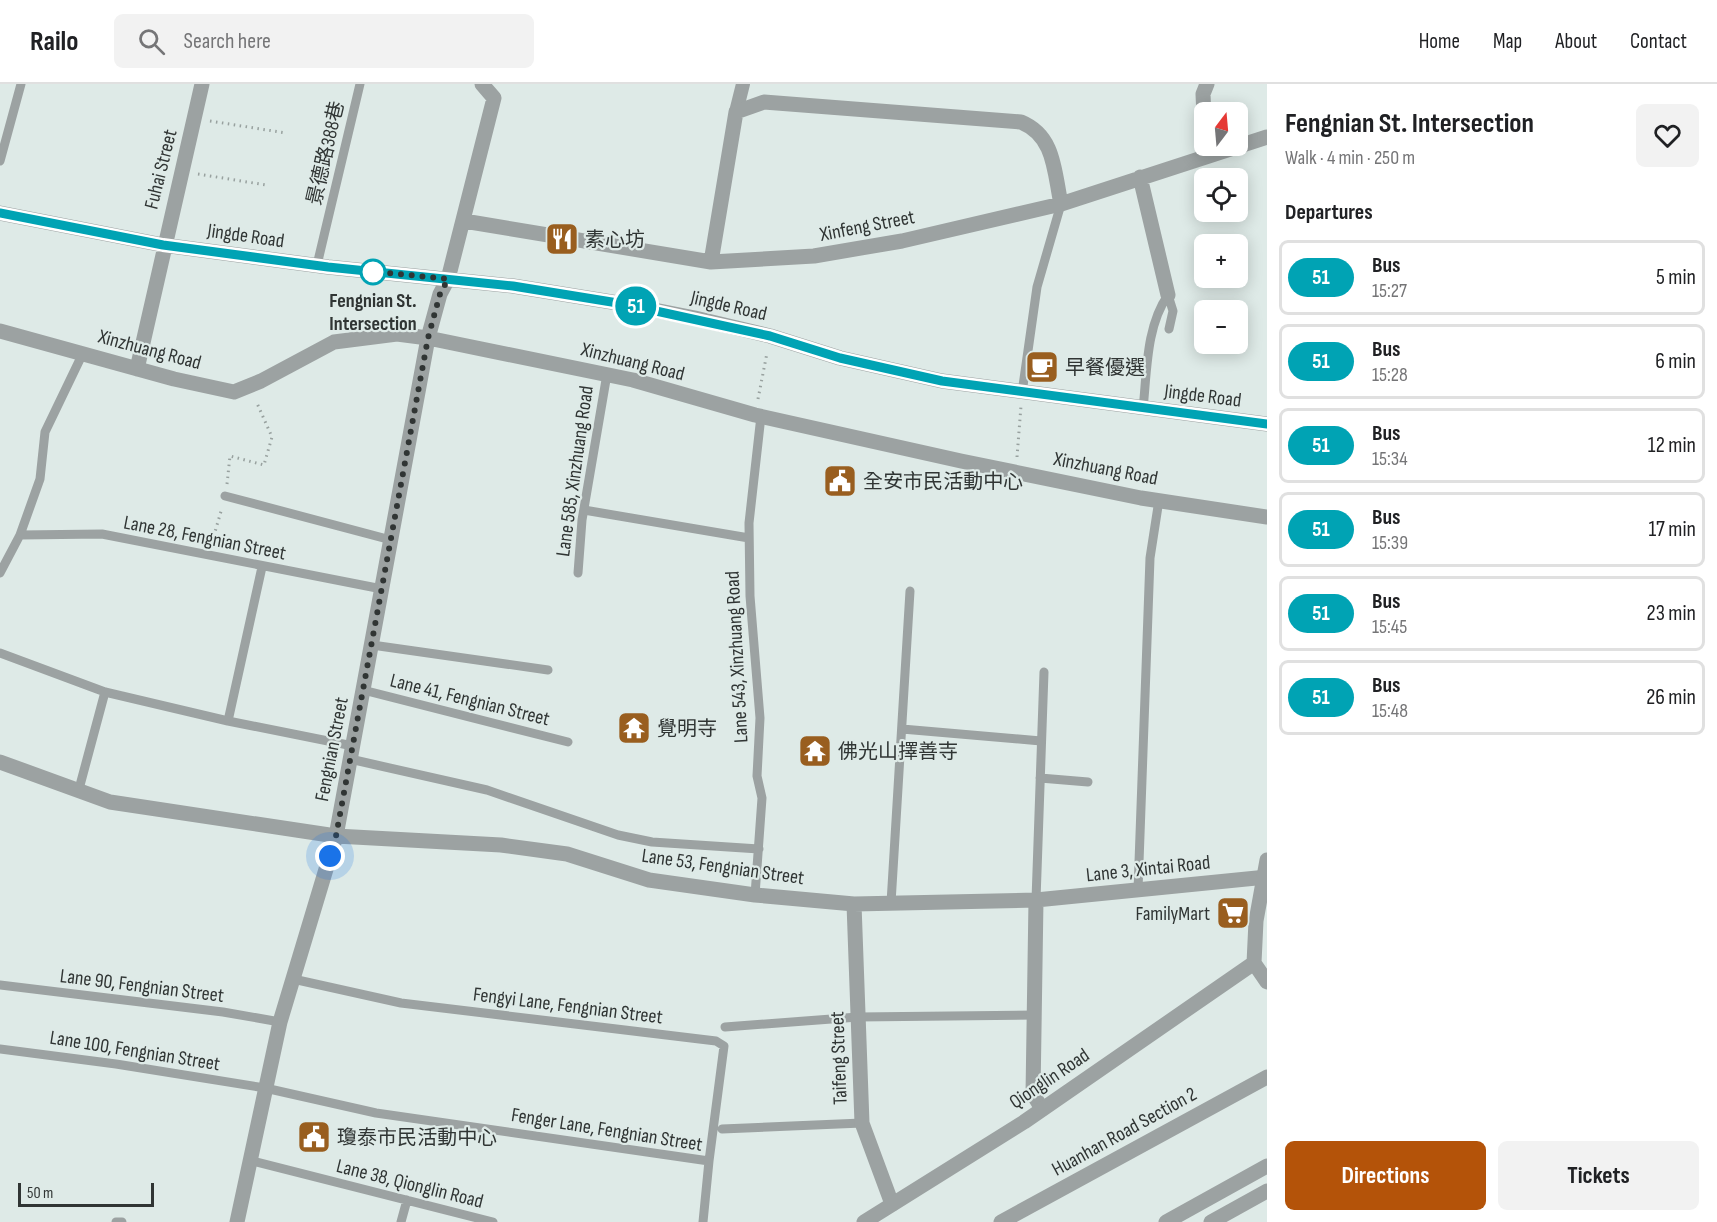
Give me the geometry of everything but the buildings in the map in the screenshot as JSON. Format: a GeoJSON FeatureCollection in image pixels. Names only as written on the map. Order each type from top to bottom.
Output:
{"type":"FeatureCollection","features":[{"type":"Feature","properties":{"kind":"street","name":"Fuhai Street"},"geometry":{"type":"LineString","coordinates":[[137,369],[163,245],[202,84]]}},
{"type":"Feature","properties":{"kind":"street","name":"Fengnian Street"},"geometry":{"type":"LineString","coordinates":[[237,1222],[280,1022],[336,836],[428,338],[464,221],[494,98],[482,84]]}},
{"type":"Feature","properties":{"kind":"street"},"geometry":{"type":"LineString","coordinates":[[711,262],[736,112],[743,84]]}},
{"type":"Feature","properties":{"kind":"street"},"geometry":{"type":"LineString","coordinates":[[1203,102],[1203,94],[1207,84]]}},
{"type":"Feature","properties":{"kind":"street"},"geometry":{"type":"LineString","coordinates":[[736,112],[764,102],[1021,122],[1033,127],[1044,136],[1061,204]]}},
{"type":"Feature","properties":{"kind":"street","name":"Xinfeng Street"},"geometry":{"type":"LineString","coordinates":[[1248,141],[1267,137]]}},
{"type":"Feature","properties":{"kind":"street","name":"Xinfeng Street"},"geometry":{"type":"LineString","coordinates":[[464,221],[711,262],[814,256],[902,241],[1061,204],[1194,156]]}},
{"type":"Feature","properties":{"kind":"street"},"geometry":{"type":"LineString","coordinates":[[1140,177],[1168,295]]}},
{"type":"Feature","properties":{"kind":"street","name":"Jingde Road"},"geometry":{"type":"LineString","coordinates":[[0,213],[163,245],[317,265],[513,286],[624,304],[770,336],[840,358],[942,381],[1267,424]]}},
{"type":"Feature","properties":{"kind":"street","name":"Xinzhuang Road"},"geometry":{"type":"LineString","coordinates":[[0,331],[137,369],[234,392],[334,342],[397,334],[428,338],[606,374],[758,415],[1016,472],[1159,500],[1267,517]]}},
{"type":"Feature","properties":{"kind":"street","name":"Lane 53, Fengnian Street"},"geometry":{"type":"LineString","coordinates":[[0,762],[110,802],[336,836],[501,845],[567,854],[649,880],[756,895],[854,904],[1036,900]]}},
{"type":"Feature","properties":{"kind":"street"},"geometry":{"type":"LineString","coordinates":[[1267,860],[1256,921],[1254,963],[1267,982]]}},
{"type":"Feature","properties":{"kind":"street","name":"Lane 3, Xintai Road"},"geometry":{"type":"LineString","coordinates":[[1036,900],[1265,877]]}},
{"type":"Feature","properties":{"kind":"street"},"geometry":{"type":"LineString","coordinates":[[1036,900],[1034,1095],[1042,1108]]}},
{"type":"Feature","properties":{"kind":"street","name":"Taifeng Street"},"geometry":{"type":"LineString","coordinates":[[854,904],[862,1123],[892,1204]]}},
{"type":"Feature","properties":{"kind":"street","name":"Qionglin Road"},"geometry":{"type":"LineString","coordinates":[[864,1222],[1042,1108],[1254,963]]}},
{"type":"Feature","properties":{"kind":"street","name":"Huanhan Road Section 2"},"geometry":{"type":"LineString","coordinates":[[1002,1222],[1267,1077]]}},
{"type":"Feature","properties":{"kind":"street"},"geometry":{"type":"LineString","coordinates":[[1166,1222],[1267,1166]]}},
{"type":"Feature","properties":{"kind":"street"},"geometry":{"type":"LineString","coordinates":[[1211,1222],[1267,1191]]}},
{"type":"Feature","properties":{"kind":"lane"},"geometry":{"type":"LineString","coordinates":[[0,161],[21,84]]}},
{"type":"Feature","properties":{"kind":"lane","name":"景德路388巷"},"geometry":{"type":"LineString","coordinates":[[317,265],[360,84]]}},
{"type":"Feature","properties":{"kind":"lane"},"geometry":{"type":"LineString","coordinates":[[1022,393],[1037,287],[1061,204]]}},
{"type":"Feature","properties":{"kind":"lane"},"geometry":{"type":"LineString","coordinates":[[1168,295],[1173,311],[1168,329]]}},
{"type":"Feature","properties":{"kind":"lane"},"geometry":{"type":"LineString","coordinates":[[1143,408],[1152,336],[1159,307],[1168,295]]}},
{"type":"Feature","properties":{"kind":"lane"},"geometry":{"type":"LineString","coordinates":[[0,573],[20,536],[40,479],[45,432],[83,353]]}},
{"type":"Feature","properties":{"kind":"lane","name":"Lane 585, Xinzhuang Road"},"geometry":{"type":"LineString","coordinates":[[578,573],[584,510],[606,374]]}},
{"type":"Feature","properties":{"kind":"lane","name":"Lane 543, Xinzhuang Road"},"geometry":{"type":"LineString","coordinates":[[756,895],[762,798],[757,776],[760,718],[750,596],[749,538],[758,415]]}},
{"type":"Feature","properties":{"kind":"lane"},"geometry":{"type":"LineString","coordinates":[[225,496],[391,540]]}},
{"type":"Feature","properties":{"kind":"lane"},"geometry":{"type":"LineString","coordinates":[[1138,890],[1150,558],[1159,500]]}},
{"type":"Feature","properties":{"kind":"lane"},"geometry":{"type":"LineString","coordinates":[[584,510],[749,538]]}},
{"type":"Feature","properties":{"kind":"lane","name":"Lane 28, Fengnian Street"},"geometry":{"type":"LineString","coordinates":[[20,536],[102,534],[382,589]]}},
{"type":"Feature","properties":{"kind":"lane"},"geometry":{"type":"LineString","coordinates":[[228,722],[262,567]]}},
{"type":"Feature","properties":{"kind":"lane"},"geometry":{"type":"LineString","coordinates":[[891,903],[910,591]]}},
{"type":"Feature","properties":{"kind":"lane"},"geometry":{"type":"LineString","coordinates":[[372,645],[548,670]]}},
{"type":"Feature","properties":{"kind":"lane","name":"Lane 53, Fengnian Street"},"geometry":{"type":"LineString","coordinates":[[0,653],[105,692],[351,753],[487,790],[618,835],[652,842],[759,849]]}},
{"type":"Feature","properties":{"kind":"lane"},"geometry":{"type":"LineString","coordinates":[[1036,900],[1044,672]]}},
{"type":"Feature","properties":{"kind":"lane","name":"Lane 41, Fengnian Street"},"geometry":{"type":"LineString","coordinates":[[363,690],[568,742]]}},
{"type":"Feature","properties":{"kind":"lane"},"geometry":{"type":"LineString","coordinates":[[79,789],[105,692]]}},
{"type":"Feature","properties":{"kind":"lane"},"geometry":{"type":"LineString","coordinates":[[902,729],[1041,741]]}},
{"type":"Feature","properties":{"kind":"lane"},"geometry":{"type":"LineString","coordinates":[[1040,778],[1088,782]]}},
{"type":"Feature","properties":{"kind":"lane","name":"Fengyi Lane, Fengnian Street"},"geometry":{"type":"LineString","coordinates":[[293,979],[401,1003],[716,1041],[724,1046],[709,1161]]}},
{"type":"Feature","properties":{"kind":"lane","name":"Lane 90, Fengnian Street"},"geometry":{"type":"LineString","coordinates":[[0,985],[223,1012],[280,1022]]}},
{"type":"Feature","properties":{"kind":"lane"},"geometry":{"type":"LineString","coordinates":[[726,1027],[858,1017],[1036,1015]]}},
{"type":"Feature","properties":{"kind":"lane","name":"Lane 100, Fengnian Street"},"geometry":{"type":"LineString","coordinates":[[0,1048],[265,1088]]}},
{"type":"Feature","properties":{"kind":"lane","name":"Fenger Lane, Fengnian Street"},"geometry":{"type":"LineString","coordinates":[[265,1088],[376,1113],[709,1161],[703,1222]]}},
{"type":"Feature","properties":{"kind":"lane"},"geometry":{"type":"LineString","coordinates":[[722,1129],[862,1123]]}},
{"type":"Feature","properties":{"kind":"lane","name":"Lane 38, Qionglin Road"},"geometry":{"type":"LineString","coordinates":[[249,1160],[493,1222]]}},
{"type":"Feature","properties":{"kind":"lane"},"geometry":{"type":"LineString","coordinates":[[401,1222],[407,1200]]}},
{"type":"Feature","properties":{"kind":"lane"},"geometry":{"type":"LineString","coordinates":[[116,1222],[122,1222]]}},
{"type":"Feature","properties":{"kind":"path"},"geometry":{"type":"LineString","coordinates":[[194,119],[286,133]]}},
{"type":"Feature","properties":{"kind":"path"},"geometry":{"type":"LineString","coordinates":[[181,172],[266,185]]}},
{"type":"Feature","properties":{"kind":"path"},"geometry":{"type":"LineString","coordinates":[[758,415],[770,336]]}},
{"type":"Feature","properties":{"kind":"path"},"geometry":{"type":"LineString","coordinates":[[208,556],[225,496],[230,456],[264,465],[272,437],[249,386]]}},
{"type":"Feature","properties":{"kind":"path"},"geometry":{"type":"LineString","coordinates":[[1016,472],[1022,393]]}},
{"type":"Feature","properties":{"kind":"bus line","name":"51"},"geometry":{"type":"LineString","coordinates":[[0,213],[163,245],[328,267],[513,286],[624,304],[770,336],[840,358],[942,381],[1267,424]]}},
{"type":"Feature","properties":{"kind":"place","name":"素心坊"},"geometry":{"type":"Point","coordinates":[562,239]}},
{"type":"Feature","properties":{"kind":"place","name":"Fengnian St. Intersection"},"geometry":{"type":"Point","coordinates":[373,272]}},
{"type":"Feature","properties":{"kind":"place","name":"早餐優選"},"geometry":{"type":"Point","coordinates":[1042,367]}},
{"type":"Feature","properties":{"kind":"place","name":"全安市民活動中心"},"geometry":{"type":"Point","coordinates":[840,481]}},
{"type":"Feature","properties":{"kind":"place","name":"覺明寺"},"geometry":{"type":"Point","coordinates":[634,728]}},
{"type":"Feature","properties":{"kind":"place","name":"佛光山擇善寺"},"geometry":{"type":"Point","coordinates":[815,751]}},
{"type":"Feature","properties":{"kind":"place","name":"FamilyMart"},"geometry":{"type":"Point","coordinates":[1233,913]}},
{"type":"Feature","properties":{"kind":"place","name":"瓊泰市民活動中心"},"geometry":{"type":"Point","coordinates":[314,1137]}},
{"type":"Feature","properties":{"kind":"route"},"geometry":{"type":"LineString","coordinates":[[330,856],[336,836],[428,338],[440,294],[448,279],[368,271],[373,272]]}}]}
